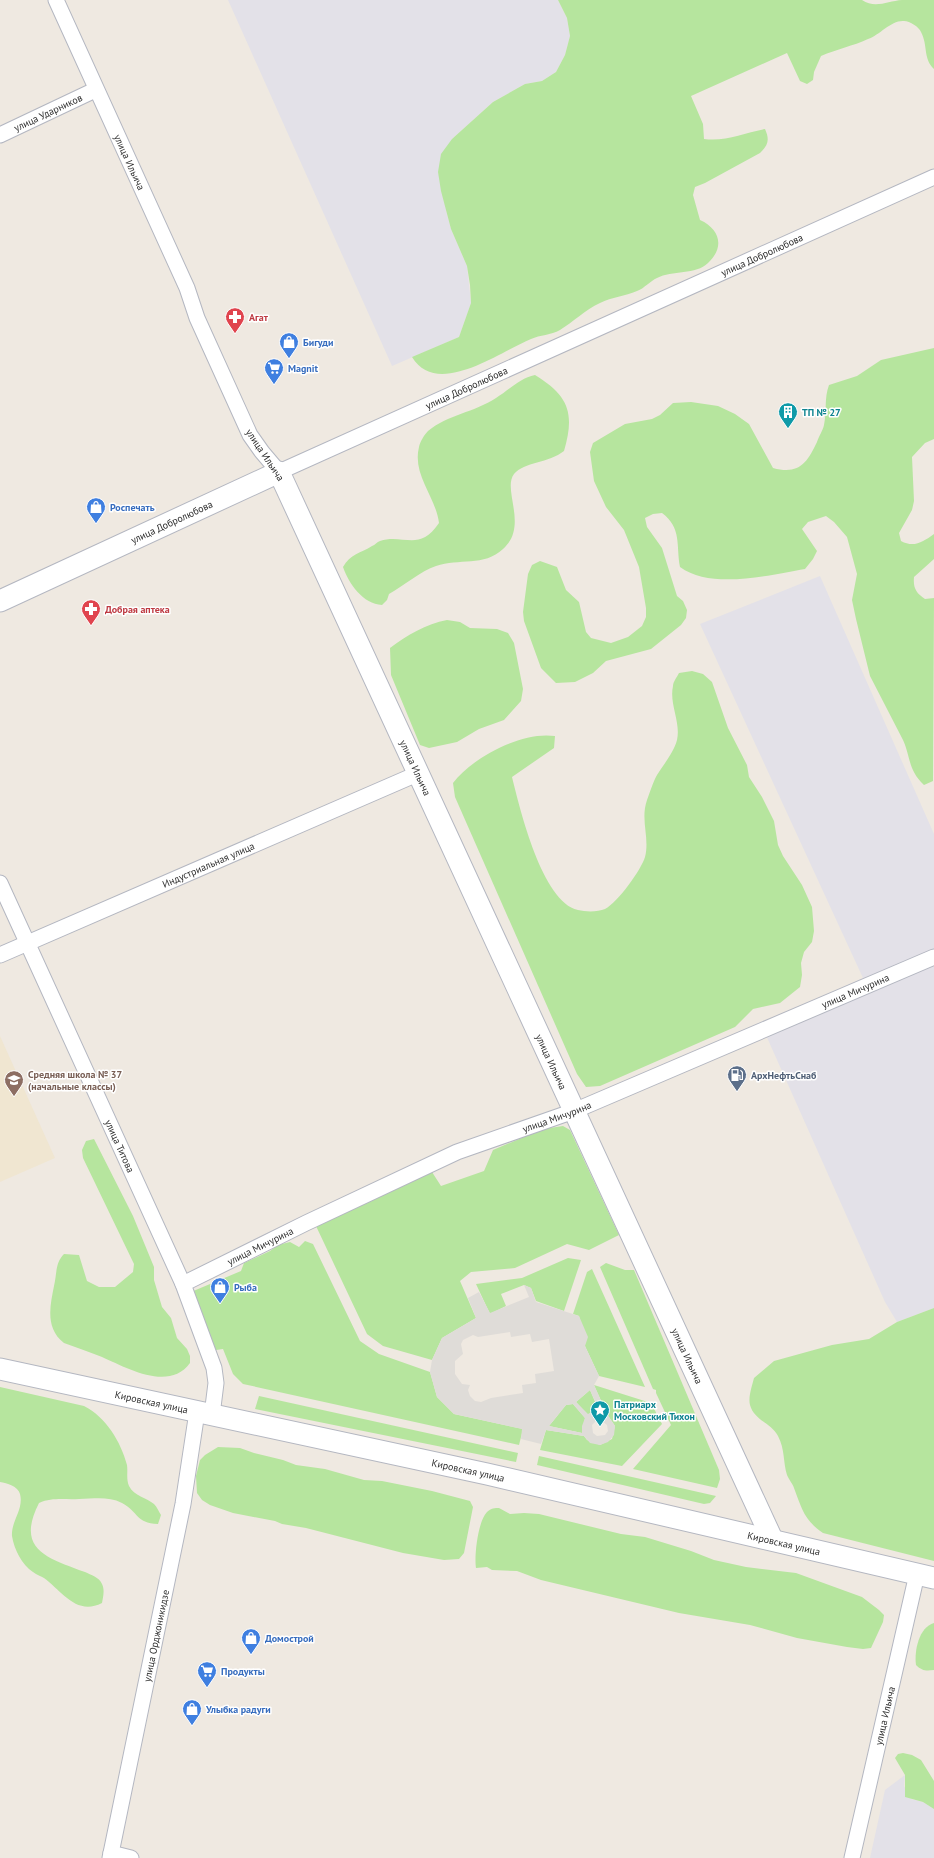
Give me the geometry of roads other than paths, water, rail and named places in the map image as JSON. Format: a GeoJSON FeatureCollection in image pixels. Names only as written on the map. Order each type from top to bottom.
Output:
{"type":"FeatureCollection","features":[{"type":"Feature","properties":{"kind":"street","name":"улица Ильича"},"geometry":{"type":"LineString","coordinates":[[56,0],[95,90],[187,288],[197,318],[230,394],[250,435],[279,472],[417,774],[772,1539]]}},
{"type":"Feature","properties":{"kind":"street","name":"улица Ударников"},"geometry":{"type":"LineString","coordinates":[[0,135],[95,90]]}},
{"type":"Feature","properties":{"kind":"street","name":"улица Добролюбова"},"geometry":{"type":"LineString","coordinates":[[0,601],[279,472],[934,177]]}},
{"type":"Feature","properties":{"kind":"street","name":"Индустриальная улица"},"geometry":{"type":"LineString","coordinates":[[0,955],[417,774]]}},
{"type":"Feature","properties":{"kind":"street","name":"улица Титова"},"geometry":{"type":"LineString","coordinates":[[0,883],[183,1284],[214,1368],[216,1383],[205,1414]]}},
{"type":"Feature","properties":{"kind":"street","name":"улица Мичурина"},"geometry":{"type":"LineString","coordinates":[[183,1284],[306,1223],[457,1152],[574,1111],[934,957]]}},
{"type":"Feature","properties":{"kind":"street","name":"Кировская улица"},"geometry":{"type":"LineString","coordinates":[[0,1369],[487,1474],[926,1576]]}},
{"type":"Feature","properties":{"kind":"street","name":"улица Орджоникидзе"},"geometry":{"type":"LineString","coordinates":[[110,1855],[183,1504],[205,1414]]}},
{"type":"Feature","properties":{"kind":"street","name":"улица Ильича"},"geometry":{"type":"LineString","coordinates":[[852,1858],[926,1576]]}},
{"type":"Feature","properties":{"kind":"street"},"geometry":{"type":"LineString","coordinates":[[110,1855],[131,1858]]}},
{"type":"Feature","properties":{"kind":"place","name":"Агат"},"geometry":{"type":"Point","coordinates":[235,334]}},
{"type":"Feature","properties":{"kind":"place","name":"Бигуди"},"geometry":{"type":"Point","coordinates":[289,359]}},
{"type":"Feature","properties":{"kind":"place","name":"Magnit"},"geometry":{"type":"Point","coordinates":[274,385]}},
{"type":"Feature","properties":{"kind":"place","name":"ТП № 27"},"geometry":{"type":"Point","coordinates":[788,429]}},
{"type":"Feature","properties":{"kind":"place","name":"Роспечать"},"geometry":{"type":"Point","coordinates":[96,524]}},
{"type":"Feature","properties":{"kind":"place","name":"Добрая аптека"},"geometry":{"type":"Point","coordinates":[91,626]}},
{"type":"Feature","properties":{"kind":"place","name":"АрхНефтьСнаб"},"geometry":{"type":"Point","coordinates":[737,1092]}},
{"type":"Feature","properties":{"kind":"place","name":"Средняя школа № 37 (начальные классы)"},"geometry":{"type":"Point","coordinates":[14,1097]}},
{"type":"Feature","properties":{"kind":"place","name":"Рыба"},"geometry":{"type":"Point","coordinates":[220,1304]}},
{"type":"Feature","properties":{"kind":"place","name":"Патриарх Московский Тихон"},"geometry":{"type":"Point","coordinates":[600,1427]}},
{"type":"Feature","properties":{"kind":"place","name":"Домострой"},"geometry":{"type":"Point","coordinates":[251,1655]}},
{"type":"Feature","properties":{"kind":"place","name":"Продукты"},"geometry":{"type":"Point","coordinates":[207,1688]}},
{"type":"Feature","properties":{"kind":"place","name":"Улыбка радуги"},"geometry":{"type":"Point","coordinates":[192,1726]}}]}
